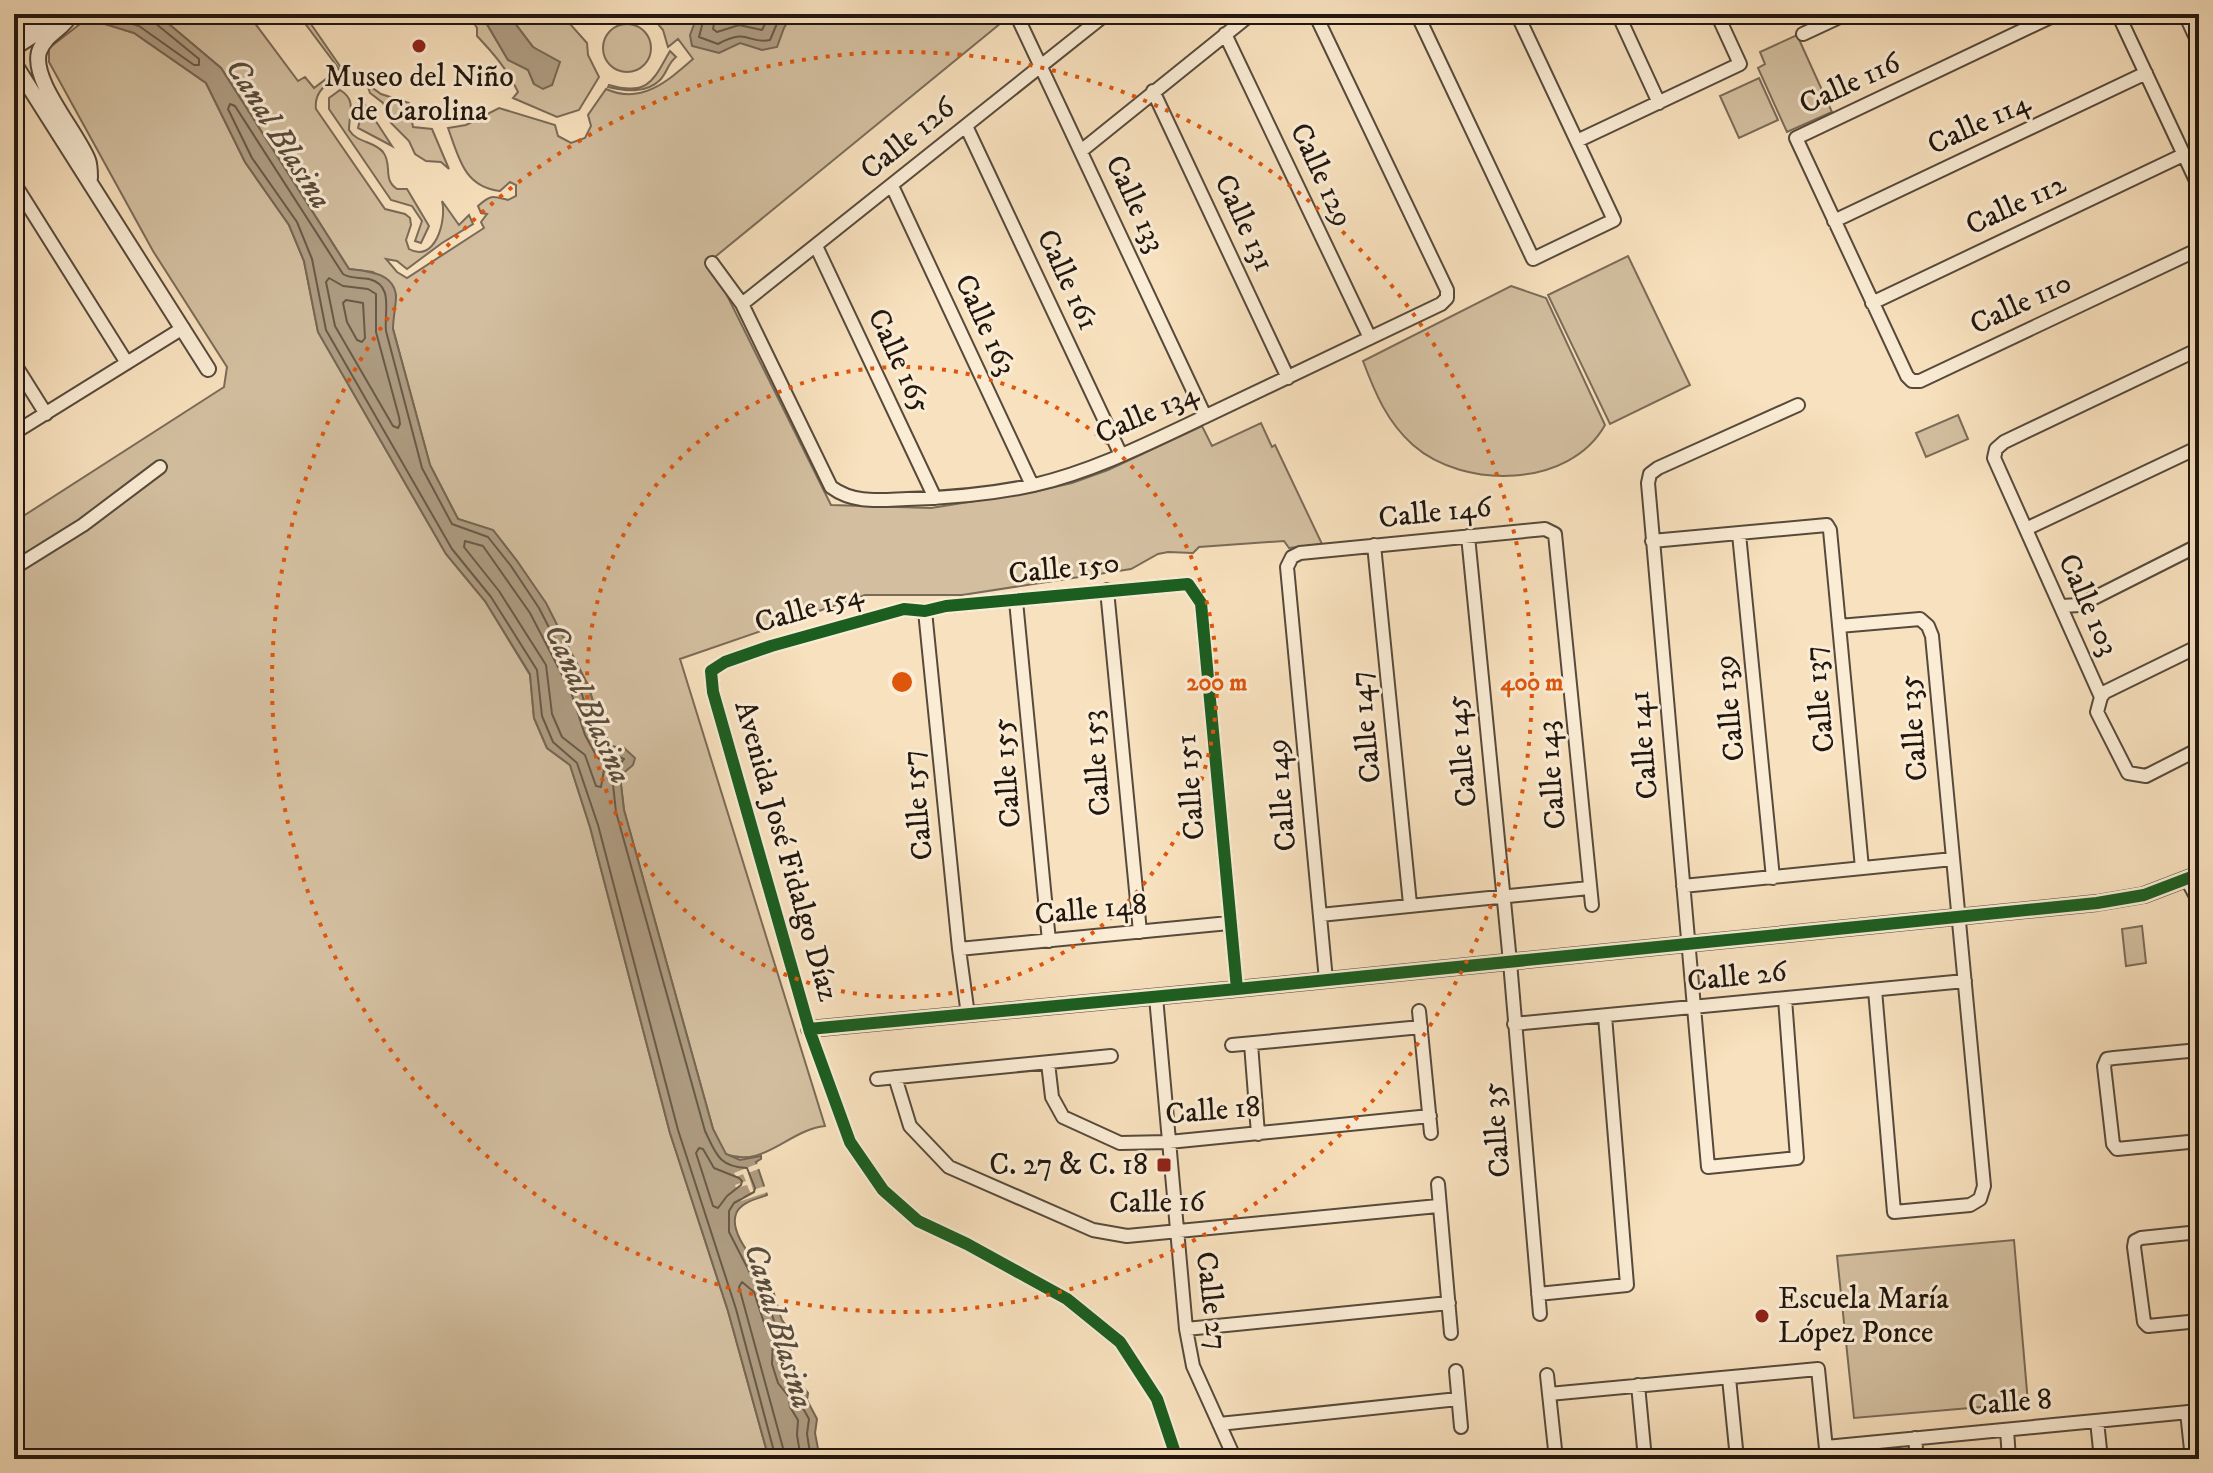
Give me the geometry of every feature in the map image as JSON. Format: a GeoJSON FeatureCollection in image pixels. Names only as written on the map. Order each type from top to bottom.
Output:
{"type":"FeatureCollection","features":[{"type":"Feature","properties":{"kind":"street"},"geometry":{"type":"LineString","coordinates":[[14,15],[27,14]]}},
{"type":"Feature","properties":{"kind":"street"},"geometry":{"type":"LineString","coordinates":[[14,34],[43,14]]}},
{"type":"Feature","properties":{"kind":"street"},"geometry":{"type":"LineString","coordinates":[[14,48],[69,14]]}},
{"type":"Feature","properties":{"kind":"street"},"geometry":{"type":"LineString","coordinates":[[69,14],[69,19],[51,32],[43,43],[38,61],[46,85],[89,161],[91,183]]}},
{"type":"Feature","properties":{"kind":"street","name":"Calle 133"},"geometry":{"type":"LineString","coordinates":[[1016,14],[1205,416]]}},
{"type":"Feature","properties":{"kind":"street","name":"Calle 126"},"geometry":{"type":"LineString","coordinates":[[742,304],[1106,14]]}},
{"type":"Feature","properties":{"kind":"street"},"geometry":{"type":"LineString","coordinates":[[1081,151],[1251,14]]}},
{"type":"Feature","properties":{"kind":"street","name":"Calle 134"},"geometry":{"type":"LineString","coordinates":[[742,304],[831,487],[844,497],[868,500],[935,498],[1032,485],[1075,474],[1288,378],[1441,304],[1447,298],[1447,290],[1315,14]]}},
{"type":"Feature","properties":{"kind":"street"},"geometry":{"type":"LineString","coordinates":[[1417,14],[1533,259],[1614,220],[1517,14]]}},
{"type":"Feature","properties":{"kind":"street"},"geometry":{"type":"LineString","coordinates":[[1618,14],[1659,103]]}},
{"type":"Feature","properties":{"kind":"street"},"geometry":{"type":"LineString","coordinates":[[1577,141],[1740,64],[1717,14]]}},
{"type":"Feature","properties":{"kind":"street"},"geometry":{"type":"LineString","coordinates":[[1803,34],[1820,20],[1846,14]]}},
{"type":"Feature","properties":{"kind":"street","name":"Calle 116"},"geometry":{"type":"LineString","coordinates":[[1796,138],[2057,14]]}},
{"type":"Feature","properties":{"kind":"street"},"geometry":{"type":"LineString","coordinates":[[2118,14],[2199,187]]}},
{"type":"Feature","properties":{"kind":"street"},"geometry":{"type":"LineString","coordinates":[[2186,14],[2199,42]]}},
{"type":"Feature","properties":{"kind":"street","name":"Calle 129"},"geometry":{"type":"LineString","coordinates":[[1225,34],[1370,338]]}},
{"type":"Feature","properties":{"kind":"street"},"geometry":{"type":"LineString","coordinates":[[14,63],[208,369]]}},
{"type":"Feature","properties":{"kind":"street","name":"Calle 114"},"geometry":{"type":"LineString","coordinates":[[1834,221],[2146,73]]}},
{"type":"Feature","properties":{"kind":"street","name":"Calle 131"},"geometry":{"type":"LineString","coordinates":[[1153,91],[1288,378]]}},
{"type":"Feature","properties":{"kind":"street","name":"Calle 161"},"geometry":{"type":"LineString","coordinates":[[966,126],[1121,455]]}},
{"type":"Feature","properties":{"kind":"street","name":"Calle 110"},"geometry":{"type":"LineString","coordinates":[[1796,138],[1872,303],[1912,381],[1920,381],[2199,249]]}},
{"type":"Feature","properties":{"kind":"street","name":"Calle 112"},"geometry":{"type":"LineString","coordinates":[[1872,303],[2183,155]]}},
{"type":"Feature","properties":{"kind":"street"},"geometry":{"type":"LineString","coordinates":[[14,183],[127,363]]}},
{"type":"Feature","properties":{"kind":"street","name":"Calle 163"},"geometry":{"type":"LineString","coordinates":[[892,186],[1032,485]]}},
{"type":"Feature","properties":{"kind":"street","name":"Calle 165"},"geometry":{"type":"LineString","coordinates":[[816,246],[935,498]]}},
{"type":"Feature","properties":{"kind":"street"},"geometry":{"type":"LineString","coordinates":[[712,263],[742,304]]}},
{"type":"Feature","properties":{"kind":"street"},"geometry":{"type":"LineString","coordinates":[[14,433],[183,328]]}},
{"type":"Feature","properties":{"kind":"street","name":"Calle 103"},"geometry":{"type":"LineString","coordinates":[[2199,349],[2004,442],[1996,449],[1994,458],[2101,697],[2097,712],[2128,773],[2146,776],[2199,749]]}},
{"type":"Feature","properties":{"kind":"street"},"geometry":{"type":"LineString","coordinates":[[14,363],[46,414]]}},
{"type":"Feature","properties":{"kind":"street","name":"Calle 141"},"geometry":{"type":"LineString","coordinates":[[1785,999],[1797,1158],[1708,1167],[1648,483],[1650,474],[1798,405]]}},
{"type":"Feature","properties":{"kind":"street"},"geometry":{"type":"LineString","coordinates":[[2026,529],[2199,447]]}},
{"type":"Feature","properties":{"kind":"street"},"geometry":{"type":"LineString","coordinates":[[14,568],[83,525],[160,467]]}},
{"type":"Feature","properties":{"kind":"street","name":"Calle 137"},"geometry":{"type":"LineString","coordinates":[[1739,534],[1827,525],[1830,530],[1862,868]]}},
{"type":"Feature","properties":{"kind":"street","name":"Calle 146"},"geometry":{"type":"LineString","coordinates":[[1292,557],[1300,553],[1545,529],[1555,534],[1557,562]]}},
{"type":"Feature","properties":{"kind":"street"},"geometry":{"type":"LineString","coordinates":[[1652,541],[1739,534]]}},
{"type":"Feature","properties":{"kind":"street","name":"Calle 139"},"geometry":{"type":"LineString","coordinates":[[1739,534],[1773,878]]}},
{"type":"Feature","properties":{"kind":"street","name":"Calle 145"},"geometry":{"type":"LineString","coordinates":[[1468,536],[1510,962]]}},
{"type":"Feature","properties":{"kind":"street","name":"Calle 147"},"geometry":{"type":"LineString","coordinates":[[1374,545],[1410,904]]}},
{"type":"Feature","properties":{"kind":"street"},"geometry":{"type":"LineString","coordinates":[[2061,606],[2080,605],[2199,545]]}},
{"type":"Feature","properties":{"kind":"street","name":"Calle 149"},"geometry":{"type":"LineString","coordinates":[[1292,557],[1287,567],[1326,980]]}},
{"type":"Feature","properties":{"kind":"street","name":"Calle 143"},"geometry":{"type":"LineString","coordinates":[[1557,562],[1592,905]]}},
{"type":"Feature","properties":{"kind":"street","name":"Calle 150"},"geometry":{"type":"LineString","coordinates":[[925,611],[946,606],[1188,584]]}},
{"type":"Feature","properties":{"kind":"street","name":"Calle 151"},"geometry":{"type":"LineString","coordinates":[[1188,584],[1201,603],[1237,989]]}},
{"type":"Feature","properties":{"kind":"street","name":"Calle 153"},"geometry":{"type":"LineString","coordinates":[[1107,590],[1140,932]]}},
{"type":"Feature","properties":{"kind":"street","name":"Calle 155"},"geometry":{"type":"LineString","coordinates":[[1016,601],[1049,941]]}},
{"type":"Feature","properties":{"kind":"street","name":"Calle 154"},"geometry":{"type":"LineString","coordinates":[[711,671],[725,662],[771,646],[904,609],[925,611]]}},
{"type":"Feature","properties":{"kind":"street","name":"Calle 157"},"geometry":{"type":"LineString","coordinates":[[925,611],[968,1015]]}},
{"type":"Feature","properties":{"kind":"street","name":"Calle 135"},"geometry":{"type":"LineString","coordinates":[[1839,626],[1920,619],[1928,626],[1932,636],[1984,1186],[1980,1199],[1970,1205],[1894,1212],[1875,990]]}},
{"type":"Feature","properties":{"kind":"street"},"geometry":{"type":"LineString","coordinates":[[2101,697],[2105,692],[2199,646]]}},
{"type":"Feature","properties":{"kind":"street","name":"Avenida José Fidalgo Díaz"},"geometry":{"type":"LineString","coordinates":[[711,671],[713,692],[809,1029],[850,1142],[883,1190],[918,1221],[1067,1299],[1120,1342],[1157,1399],[1177,1459]]}},
{"type":"Feature","properties":{"kind":"street"},"geometry":{"type":"LineString","coordinates":[[1683,886],[1953,859]]}},
{"type":"Feature","properties":{"kind":"street"},"geometry":{"type":"LineString","coordinates":[[809,1029],[2097,903],[2144,895],[2193,877],[2199,902]]}},
{"type":"Feature","properties":{"kind":"street"},"geometry":{"type":"LineString","coordinates":[[1320,915],[1589,888]]}},
{"type":"Feature","properties":{"kind":"street","name":"Calle 148"},"geometry":{"type":"LineString","coordinates":[[959,949],[1229,923]]}},
{"type":"Feature","properties":{"kind":"street","name":"Calle 35"},"geometry":{"type":"LineString","coordinates":[[1510,962],[1540,1314]]}},
{"type":"Feature","properties":{"kind":"street","name":"Calle 26"},"geometry":{"type":"LineString","coordinates":[[1514,1024],[1965,981]]}},
{"type":"Feature","properties":{"kind":"street","name":"Calle 27"},"geometry":{"type":"LineString","coordinates":[[1156,997],[1186,1329],[1193,1366],[1235,1459]]}},
{"type":"Feature","properties":{"kind":"street"},"geometry":{"type":"LineString","coordinates":[[1419,1011],[1431,1133]]}},
{"type":"Feature","properties":{"kind":"street"},"geometry":{"type":"LineString","coordinates":[[1538,1294],[1627,1285],[1605,1016]]}},
{"type":"Feature","properties":{"kind":"street"},"geometry":{"type":"LineString","coordinates":[[1232,1045],[1421,1027]]}},
{"type":"Feature","properties":{"kind":"street"},"geometry":{"type":"LineString","coordinates":[[1251,1044],[1258,1134]]}},
{"type":"Feature","properties":{"kind":"street"},"geometry":{"type":"LineString","coordinates":[[2199,1050],[2107,1059],[2104,1066],[2113,1144],[2117,1149],[2199,1141]]}},
{"type":"Feature","properties":{"kind":"street"},"geometry":{"type":"LineString","coordinates":[[877,1079],[1111,1056]]}},
{"type":"Feature","properties":{"kind":"street","name":"Calle 18"},"geometry":{"type":"LineString","coordinates":[[1048,1063],[1052,1097],[1063,1117],[1120,1143],[1169,1142],[1430,1116]]}},
{"type":"Feature","properties":{"kind":"street","name":"Calle 16"},"geometry":{"type":"LineString","coordinates":[[895,1077],[910,1126],[949,1167],[1093,1230],[1127,1236],[1438,1206]]}},
{"type":"Feature","properties":{"kind":"street"},"geometry":{"type":"LineString","coordinates":[[1438,1184],[1451,1333]]}},
{"type":"Feature","properties":{"kind":"street"},"geometry":{"type":"LineString","coordinates":[[2199,1232],[2141,1238],[2135,1241],[2134,1247],[2144,1322],[2148,1326],[2199,1321]]}},
{"type":"Feature","properties":{"kind":"street"},"geometry":{"type":"LineString","coordinates":[[1186,1329],[1449,1303]]}},
{"type":"Feature","properties":{"kind":"street"},"geometry":{"type":"LineString","coordinates":[[1549,1394],[1816,1369],[1827,1453]]}},
{"type":"Feature","properties":{"kind":"street"},"geometry":{"type":"LineString","coordinates":[[1456,1371],[1461,1427]]}},
{"type":"Feature","properties":{"kind":"street"},"geometry":{"type":"LineString","coordinates":[[1547,1375],[1556,1459]]}},
{"type":"Feature","properties":{"kind":"street"},"geometry":{"type":"LineString","coordinates":[[1729,1378],[1737,1459]]}},
{"type":"Feature","properties":{"kind":"street"},"geometry":{"type":"LineString","coordinates":[[1638,1385],[1645,1459]]}},
{"type":"Feature","properties":{"kind":"street"},"geometry":{"type":"LineString","coordinates":[[1219,1424],[1458,1399]]}},
{"type":"Feature","properties":{"kind":"street"},"geometry":{"type":"LineString","coordinates":[[2192,1459],[2193,1411]]}},
{"type":"Feature","properties":{"kind":"street","name":"Calle 8"},"geometry":{"type":"LineString","coordinates":[[1827,1453],[1915,1438],[2193,1411]]}},
{"type":"Feature","properties":{"kind":"street"},"geometry":{"type":"LineString","coordinates":[[2097,1421],[2101,1459]]}},
{"type":"Feature","properties":{"kind":"street"},"geometry":{"type":"LineString","coordinates":[[2007,1430],[2009,1459]]}},
{"type":"Feature","properties":{"kind":"street"},"geometry":{"type":"LineString","coordinates":[[1915,1438],[1917,1459]]}},
{"type":"Feature","properties":{"kind":"shaded area"},"geometry":{"type":"Polygon","coordinates":[[[93,14],[103,14],[105,24],[134,33],[206,83],[245,162],[289,225],[304,261],[318,332],[446,554],[485,601],[530,675],[534,718],[547,748],[570,765],[590,827],[670,1133],[728,1311],[769,1459],[14,1459],[14,522],[224,387],[227,367],[153,251],[49,62],[49,48],[93,14]]]}},
{"type":"Feature","properties":{"kind":"shaded area"},"geometry":{"type":"Polygon","coordinates":[[[157,14],[248,14],[298,81],[305,77],[314,88],[339,69],[298,14],[304,14],[353,85],[341,79],[326,85],[319,93],[316,109],[385,209],[410,218],[406,240],[409,249],[418,252],[426,250],[437,238],[443,219],[442,201],[459,225],[469,215],[473,224],[407,269],[397,261],[386,259],[407,278],[484,228],[481,222],[487,214],[481,213],[478,206],[482,202],[492,197],[508,200],[516,196],[516,185],[510,182],[500,191],[478,184],[471,177],[460,160],[448,128],[466,125],[499,108],[555,125],[558,136],[571,143],[585,138],[591,126],[588,115],[606,89],[631,94],[642,92],[664,82],[693,59],[678,39],[668,47],[663,30],[652,17],[659,14],[1012,14],[710,261],[831,505],[931,508],[1033,492],[1108,470],[1202,426],[1212,446],[1261,423],[1272,447],[1275,445],[1322,544],[1289,548],[1284,541],[1199,547],[1193,553],[1158,554],[1131,569],[962,595],[865,595],[680,659],[825,1126],[799,1134],[752,1157],[725,1154],[713,1129],[624,810],[620,776],[624,748],[611,747],[601,727],[588,685],[546,604],[517,561],[493,530],[458,519],[430,465],[393,329],[392,311],[396,295],[373,272],[349,269],[221,68],[157,14]]]}},
{"type":"Feature","properties":{"kind":"shaded area"},"geometry":{"type":"Polygon","coordinates":[[[468,14],[481,14],[508,60],[528,69],[534,84],[552,85],[557,67],[533,47],[508,14],[572,14],[570,24],[587,43],[588,55],[599,77],[579,110],[557,117],[513,98],[518,92],[514,84],[477,36],[477,28],[468,14]]]}},
{"type":"Feature","properties":{"kind":"shaded area"},"geometry":{"type":"Polygon","coordinates":[[[627,24],[644,31],[651,48],[644,65],[627,72],[610,65],[603,48],[610,31],[627,24]]]}},
{"type":"Feature","properties":{"kind":"shaded area"},"geometry":{"type":"Polygon","coordinates":[[[1797,35],[1832,112],[1787,132],[1758,68],[1765,64],[1760,52],[1797,35]]]}},
{"type":"Feature","properties":{"kind":"shaded area"},"geometry":{"type":"Polygon","coordinates":[[[670,51],[676,57],[662,77],[648,88],[621,90],[608,87],[634,89],[649,83],[670,51]]]}},
{"type":"Feature","properties":{"kind":"shaded area"},"geometry":{"type":"Polygon","coordinates":[[[1759,78],[1778,120],[1739,138],[1720,96],[1759,78]]]}},
{"type":"Feature","properties":{"kind":"shaded area"},"geometry":{"type":"Polygon","coordinates":[[[367,84],[381,94],[409,103],[413,127],[432,129],[449,169],[441,162],[426,161],[415,154],[409,141],[391,123],[383,103],[370,93],[367,84]]]}},
{"type":"Feature","properties":{"kind":"shaded area"},"geometry":{"type":"Polygon","coordinates":[[[340,90],[349,98],[349,130],[383,152],[390,181],[397,189],[407,189],[429,226],[421,243],[415,241],[422,221],[412,206],[391,200],[329,109],[329,98],[340,90]]]}},
{"type":"Feature","properties":{"kind":"shaded area"},"geometry":{"type":"Polygon","coordinates":[[[364,103],[392,146],[358,128],[364,103]]]}},
{"type":"Feature","properties":{"kind":"shaded area"},"geometry":{"type":"Polygon","coordinates":[[[1628,256],[1690,385],[1610,424],[1548,295],[1628,256]]]}},
{"type":"Feature","properties":{"kind":"shaded area"},"geometry":{"type":"Polygon","coordinates":[[[1511,286],[1546,298],[1605,425],[1589,446],[1567,461],[1542,471],[1515,476],[1460,470],[1434,460],[1404,436],[1383,406],[1363,361],[1511,286]]]}},
{"type":"Feature","properties":{"kind":"shaded area"},"geometry":{"type":"Polygon","coordinates":[[[1958,415],[1968,439],[1926,457],[1916,433],[1958,415]]]}},
{"type":"Feature","properties":{"kind":"shaded area"},"geometry":{"type":"Polygon","coordinates":[[[2142,926],[2146,963],[2126,966],[2122,929],[2142,926]]]}},
{"type":"Feature","properties":{"kind":"shaded area"},"geometry":{"type":"Polygon","coordinates":[[[2014,1240],[2028,1403],[1854,1418],[1837,1256],[2014,1240]]]}},
{"type":"Feature","properties":{"kind":"water","name":"Canal Blasina"},"geometry":{"type":"Polygon","coordinates":[[[103,14],[157,14],[221,68],[349,269],[378,274],[390,282],[396,296],[393,329],[430,465],[458,519],[493,530],[517,561],[546,603],[588,686],[601,727],[611,746],[624,748],[635,758],[633,765],[620,776],[624,810],[713,1129],[726,1154],[740,1160],[761,1156],[756,1162],[767,1195],[741,1207],[735,1222],[741,1241],[770,1284],[782,1320],[789,1329],[791,1365],[808,1393],[807,1400],[817,1419],[815,1433],[820,1459],[769,1459],[728,1311],[670,1133],[590,827],[570,765],[547,748],[534,718],[530,674],[485,601],[446,554],[318,332],[304,261],[289,225],[245,162],[206,83],[134,33],[105,24],[103,14]]]}},
{"type":"Feature","properties":{"kind":"water"},"geometry":{"type":"Polygon","coordinates":[[[481,14],[508,14],[533,47],[560,62],[552,85],[543,89],[534,84],[528,70],[508,60],[481,14]]]}},
{"type":"Feature","properties":{"kind":"water"},"geometry":{"type":"Polygon","coordinates":[[[698,14],[792,14],[777,47],[762,50],[740,43],[719,53],[692,46],[690,35],[698,14]]]}},
{"type":"Feature","properties":{"kind":"pier"},"geometry":{"type":"Polygon","coordinates":[[[762,1162],[761,1168],[748,1173],[753,1190],[766,1186],[768,1192],[741,1201],[740,1198],[751,1194],[747,1185],[736,1188],[735,1185],[746,1181],[743,1174],[736,1177],[734,1173],[762,1162]]]}},
{"type":"Feature","properties":{"kind":"cycle path"},"geometry":{"type":"LineString","coordinates":[[1177,1459],[1157,1399],[1120,1342],[1067,1299],[918,1221],[883,1190],[850,1142],[810,1032],[713,692],[711,671],[725,662],[771,646],[904,609],[925,611],[946,606],[1188,584],[1201,603],[1237,989]]}},
{"type":"Feature","properties":{"kind":"cycle path"},"geometry":{"type":"LineString","coordinates":[[809,1029],[2097,903],[2144,895],[2199,874]]}},
{"type":"Feature","properties":{"kind":"place","name":"Museo del Niño de Carolina"},"geometry":{"type":"Point","coordinates":[419,46]}},
{"type":"Feature","properties":{"kind":"place","name":"C. 27 & C. 18"},"geometry":{"type":"Point","coordinates":[1164,1165]}},
{"type":"Feature","properties":{"kind":"place","name":"Escuela María López Ponce"},"geometry":{"type":"Point","coordinates":[1762,1316]}}]}
